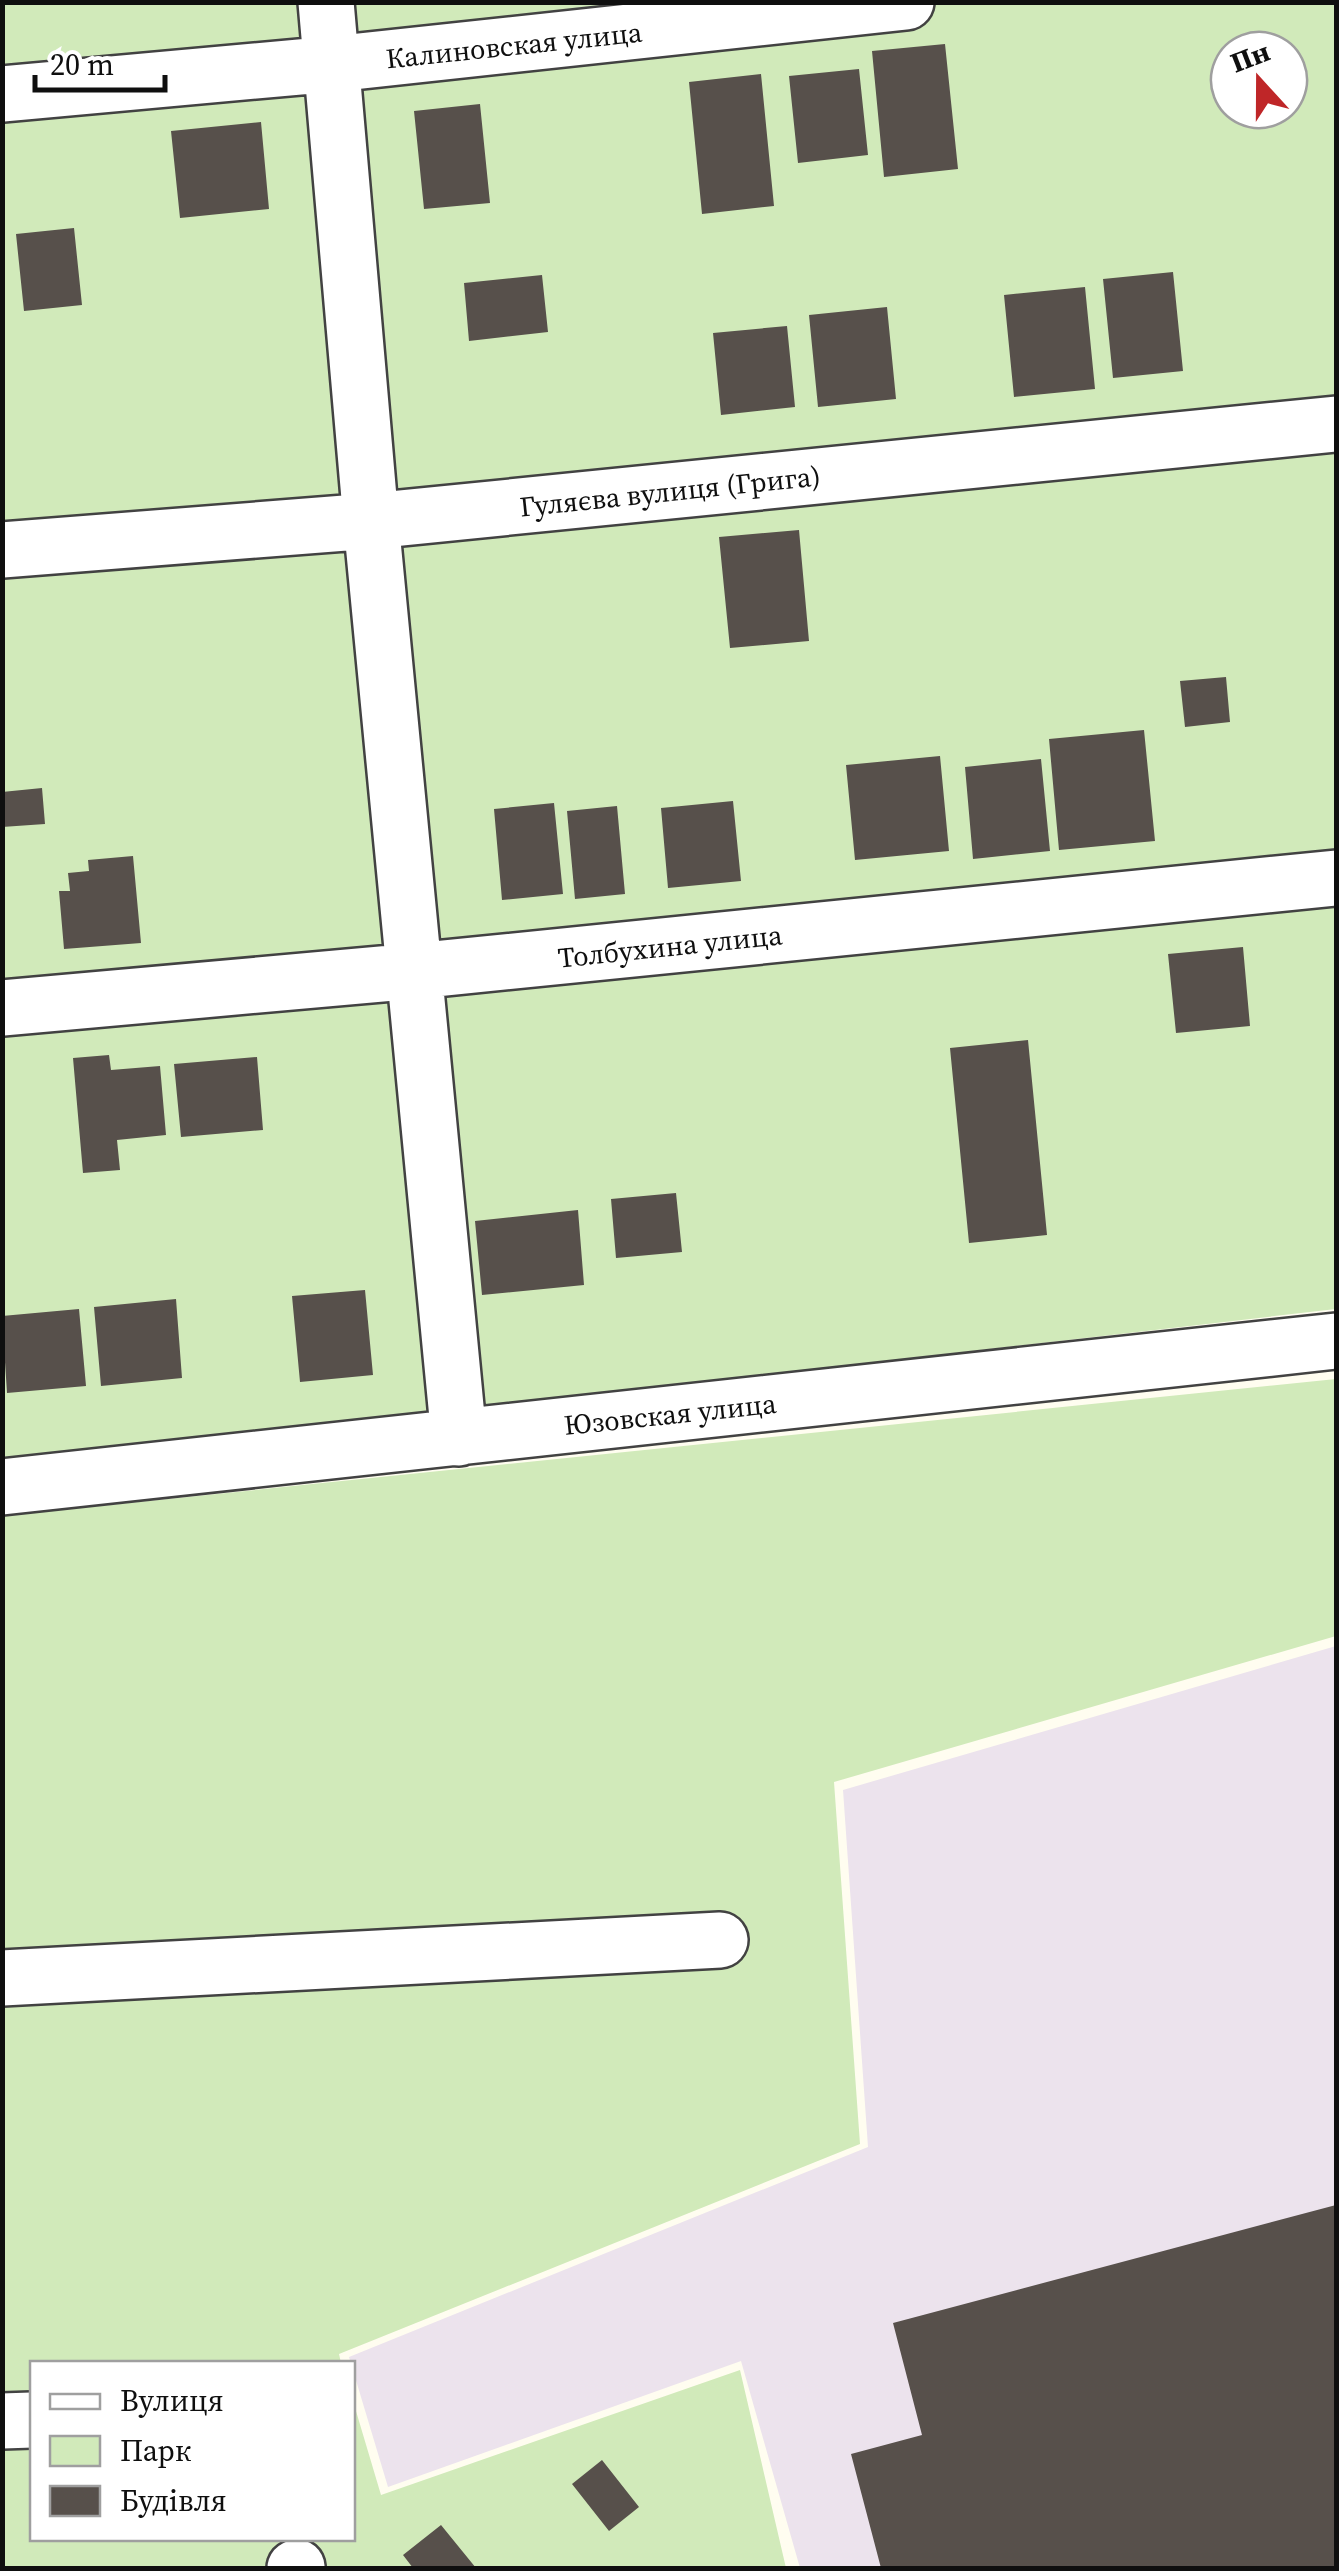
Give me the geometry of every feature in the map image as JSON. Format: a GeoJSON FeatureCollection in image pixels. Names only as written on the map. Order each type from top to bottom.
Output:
{"type":"FeatureCollection","features":[{"type":"Feature","properties":{"kind":"lane"},"geometry":{"type":"LineString","coordinates":[[326,2],[459,1438]]}},
{"type":"Feature","properties":{"kind":"lane","name":"Калиновская улица"},"geometry":{"type":"LineString","coordinates":[[2,94],[333,64],[906,2]]}},
{"type":"Feature","properties":{"kind":"lane","name":"Гуляєва вулиця (Грига)"},"geometry":{"type":"LineString","coordinates":[[2,550],[372,522],[1336,424]]}},
{"type":"Feature","properties":{"kind":"lane","name":"Толбухина улица"},"geometry":{"type":"LineString","coordinates":[[2,1008],[415,971],[1336,878]]}},
{"type":"Feature","properties":{"kind":"lane","name":"Юзовская улица"},"geometry":{"type":"LineString","coordinates":[[2,1487],[1336,1341]]}},
{"type":"Feature","properties":{"kind":"lane"},"geometry":{"type":"LineString","coordinates":[[2,1978],[720,1940]]}},
{"type":"Feature","properties":{"kind":"lane"},"geometry":{"type":"LineString","coordinates":[[2,2422],[30,2420]]}},
{"type":"Feature","properties":{"kind":"shaded area"},"geometry":{"type":"Polygon","coordinates":[[[1336,1646],[1336,2568],[800,2568],[741,2361],[388,2487],[355,2377],[355,2361],[349,2357],[868,2147],[843,1790],[1336,1646]]]}},
{"type":"Feature","properties":{"kind":"green space"},"geometry":{"type":"Polygon","coordinates":[[[2,3],[1336,3],[1336,1309],[3,1463],[2,3]]]}},
{"type":"Feature","properties":{"kind":"green space"},"geometry":{"type":"Polygon","coordinates":[[[1336,1379],[1336,1636],[834,1782],[860,2144],[339,2354],[341,2361],[30,2361],[30,2541],[355,2541],[355,2408],[381,2495],[740,2370],[786,2568],[3,2568],[2,1516],[1336,1379]]]}},
{"type":"Feature","properties":{"kind":"building"},"geometry":{"type":"Polygon","coordinates":[[[945,44],[958,169],[884,177],[872,51],[945,44]]]}},
{"type":"Feature","properties":{"kind":"building"},"geometry":{"type":"Polygon","coordinates":[[[859,69],[868,155],[798,163],[789,76],[859,69]]]}},
{"type":"Feature","properties":{"kind":"building"},"geometry":{"type":"Polygon","coordinates":[[[761,74],[774,206],[702,214],[689,82],[761,74]]]}},
{"type":"Feature","properties":{"kind":"building"},"geometry":{"type":"Polygon","coordinates":[[[480,104],[490,203],[424,209],[414,111],[480,104]]]}},
{"type":"Feature","properties":{"kind":"building"},"geometry":{"type":"Polygon","coordinates":[[[261,122],[269,209],[180,218],[171,131],[261,122]]]}},
{"type":"Feature","properties":{"kind":"building"},"geometry":{"type":"Polygon","coordinates":[[[74,228],[82,305],[24,311],[16,234],[74,228]]]}},
{"type":"Feature","properties":{"kind":"building"},"geometry":{"type":"Polygon","coordinates":[[[1173,272],[1183,371],[1113,378],[1103,279],[1173,272]]]}},
{"type":"Feature","properties":{"kind":"building"},"geometry":{"type":"Polygon","coordinates":[[[542,275],[548,332],[469,341],[464,283],[542,275]]]}},
{"type":"Feature","properties":{"kind":"building"},"geometry":{"type":"Polygon","coordinates":[[[1085,287],[1095,389],[1014,397],[1004,295],[1085,287]]]}},
{"type":"Feature","properties":{"kind":"building"},"geometry":{"type":"Polygon","coordinates":[[[887,307],[896,399],[818,407],[809,315],[887,307]]]}},
{"type":"Feature","properties":{"kind":"building"},"geometry":{"type":"Polygon","coordinates":[[[787,326],[795,407],[721,415],[713,333],[787,326]]]}},
{"type":"Feature","properties":{"kind":"building"},"geometry":{"type":"Polygon","coordinates":[[[799,530],[809,641],[730,648],[719,537],[799,530]]]}},
{"type":"Feature","properties":{"kind":"building"},"geometry":{"type":"Polygon","coordinates":[[[1226,677],[1230,722],[1185,727],[1180,681],[1226,677]]]}},
{"type":"Feature","properties":{"kind":"building"},"geometry":{"type":"Polygon","coordinates":[[[1144,730],[1155,841],[1059,850],[1049,739],[1144,730]]]}},
{"type":"Feature","properties":{"kind":"building"},"geometry":{"type":"Polygon","coordinates":[[[940,756],[949,851],[855,860],[846,765],[940,756]]]}},
{"type":"Feature","properties":{"kind":"building"},"geometry":{"type":"Polygon","coordinates":[[[1041,759],[1050,851],[973,859],[965,767],[1041,759]]]}},
{"type":"Feature","properties":{"kind":"building"},"geometry":{"type":"Polygon","coordinates":[[[42,788],[45,824],[2,827],[2,792],[42,788]]]}},
{"type":"Feature","properties":{"kind":"building"},"geometry":{"type":"Polygon","coordinates":[[[733,801],[741,881],[668,888],[661,808],[733,801]]]}},
{"type":"Feature","properties":{"kind":"building"},"geometry":{"type":"Polygon","coordinates":[[[554,803],[563,894],[502,900],[494,809],[554,803]]]}},
{"type":"Feature","properties":{"kind":"building"},"geometry":{"type":"Polygon","coordinates":[[[617,806],[625,894],[575,899],[567,811],[617,806]]]}},
{"type":"Feature","properties":{"kind":"building"},"geometry":{"type":"Polygon","coordinates":[[[133,856],[141,943],[64,949],[59,891],[70,891],[68,873],[89,871],[88,860],[133,856]]]}},
{"type":"Feature","properties":{"kind":"building"},"geometry":{"type":"Polygon","coordinates":[[[1243,947],[1250,1026],[1176,1033],[1168,954],[1243,947]]]}},
{"type":"Feature","properties":{"kind":"building"},"geometry":{"type":"Polygon","coordinates":[[[1028,1040],[1047,1235],[969,1243],[950,1048],[1028,1040]]]}},
{"type":"Feature","properties":{"kind":"building"},"geometry":{"type":"Polygon","coordinates":[[[109,1055],[111,1070],[160,1066],[166,1135],[117,1140],[120,1170],[83,1173],[73,1058],[109,1055]]]}},
{"type":"Feature","properties":{"kind":"building"},"geometry":{"type":"Polygon","coordinates":[[[257,1057],[263,1130],[181,1137],[174,1064],[257,1057]]]}},
{"type":"Feature","properties":{"kind":"building"},"geometry":{"type":"Polygon","coordinates":[[[676,1193],[682,1252],[616,1258],[611,1199],[676,1193]]]}},
{"type":"Feature","properties":{"kind":"building"},"geometry":{"type":"Polygon","coordinates":[[[578,1210],[584,1285],[482,1295],[475,1221],[578,1210]]]}},
{"type":"Feature","properties":{"kind":"building"},"geometry":{"type":"Polygon","coordinates":[[[365,1290],[373,1375],[300,1382],[292,1296],[365,1290]]]}},
{"type":"Feature","properties":{"kind":"building"},"geometry":{"type":"Polygon","coordinates":[[[176,1299],[182,1378],[101,1386],[94,1307],[176,1299]]]}},
{"type":"Feature","properties":{"kind":"building"},"geometry":{"type":"Polygon","coordinates":[[[79,1309],[86,1386],[7,1393],[2,1316],[79,1309]]]}},
{"type":"Feature","properties":{"kind":"building"},"geometry":{"type":"Polygon","coordinates":[[[1336,2205],[1336,2568],[881,2568],[851,2454],[922,2435],[893,2323],[1336,2205]]]}},
{"type":"Feature","properties":{"kind":"building"},"geometry":{"type":"Polygon","coordinates":[[[602,2460],[639,2507],[609,2531],[572,2484],[602,2460]]]}},
{"type":"Feature","properties":{"kind":"building"},"geometry":{"type":"Polygon","coordinates":[[[441,2525],[476,2568],[413,2568],[403,2555],[441,2525]]]}}]}
